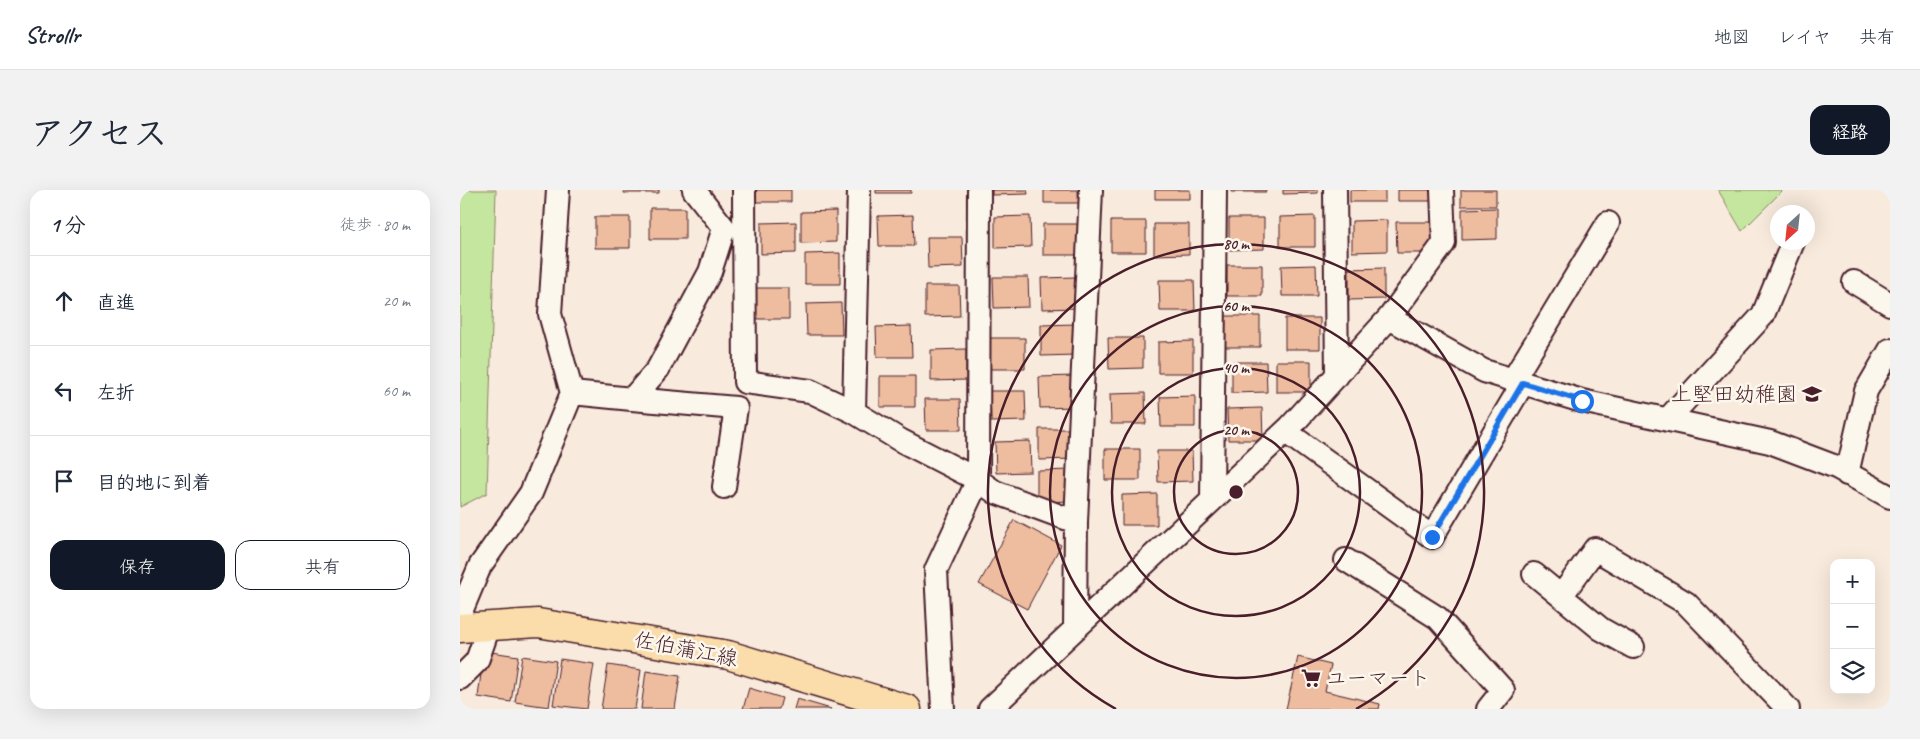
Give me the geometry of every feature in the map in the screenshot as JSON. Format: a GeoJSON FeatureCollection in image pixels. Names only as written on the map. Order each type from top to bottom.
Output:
{"type":"FeatureCollection","features":[{"type":"Feature","properties":{"kind":"main road","name":"佐伯蒲江線"},"geometry":{"type":"LineString","coordinates":[[460,628],[538,623],[728,655],[907,709]]}},
{"type":"Feature","properties":{"kind":"street"},"geometry":{"type":"LineString","coordinates":[[460,614],[480,566],[531,492],[572,393],[550,314],[558,190]]}},
{"type":"Feature","properties":{"kind":"street"},"geometry":{"type":"LineString","coordinates":[[632,399],[658,369],[701,290],[710,272],[724,228],[694,190]]}},
{"type":"Feature","properties":{"kind":"street"},"geometry":{"type":"LineString","coordinates":[[744,190],[745,382],[810,391],[854,412],[900,440],[978,480],[995,492],[1076,522]]}},
{"type":"Feature","properties":{"kind":"street"},"geometry":{"type":"LineString","coordinates":[[854,412],[859,190]]}},
{"type":"Feature","properties":{"kind":"street"},"geometry":{"type":"LineString","coordinates":[[943,709],[936,570],[978,480],[979,190]]}},
{"type":"Feature","properties":{"kind":"street"},"geometry":{"type":"LineString","coordinates":[[1075,628],[1076,522],[1091,190]]}},
{"type":"Feature","properties":{"kind":"street"},"geometry":{"type":"LineString","coordinates":[[1212,500],[1215,190]]}},
{"type":"Feature","properties":{"kind":"street"},"geometry":{"type":"LineString","coordinates":[[1335,190],[1337,376]]}},
{"type":"Feature","properties":{"kind":"street"},"geometry":{"type":"LineString","coordinates":[[990,709],[1286,432],[1389,318],[1444,243],[1442,190]]}},
{"type":"Feature","properties":{"kind":"street"},"geometry":{"type":"LineString","coordinates":[[1286,432],[1432,537],[1608,223]]}},
{"type":"Feature","properties":{"kind":"street"},"geometry":{"type":"LineString","coordinates":[[1667,420],[1763,315],[1790,250]]}},
{"type":"Feature","properties":{"kind":"street"},"geometry":{"type":"LineString","coordinates":[[1854,282],[1890,304]]}},
{"type":"Feature","properties":{"kind":"street"},"geometry":{"type":"LineString","coordinates":[[1389,318],[1484,371],[1582,401],[1770,442],[1847,474],[1890,496]]}},
{"type":"Feature","properties":{"kind":"street"},"geometry":{"type":"LineString","coordinates":[[1847,474],[1866,391],[1890,350]]}},
{"type":"Feature","properties":{"kind":"street"},"geometry":{"type":"LineString","coordinates":[[572,393],[736,408],[724,487]]}},
{"type":"Feature","properties":{"kind":"street"},"geometry":{"type":"LineString","coordinates":[[1562,595],[1595,550],[1686,603],[1788,709]]}},
{"type":"Feature","properties":{"kind":"street"},"geometry":{"type":"LineString","coordinates":[[1346,560],[1438,618],[1504,690],[1488,709]]}},
{"type":"Feature","properties":{"kind":"street"},"geometry":{"type":"LineString","coordinates":[[1534,574],[1602,629],[1633,647]]}},
{"type":"Feature","properties":{"kind":"street"},"geometry":{"type":"LineString","coordinates":[[460,678],[477,661],[489,626]]}},
{"type":"Feature","properties":{"kind":"green space"},"geometry":{"type":"Polygon","coordinates":[[[460,190],[496,190],[487,493],[460,507],[460,190]]]}},
{"type":"Feature","properties":{"kind":"green space"},"geometry":{"type":"Polygon","coordinates":[[[1718,190],[1783,190],[1742,231],[1718,190]]]}},
{"type":"Feature","properties":{"kind":"building"},"geometry":{"type":"Polygon","coordinates":[[[624,190],[659,190],[659,193],[624,193],[624,190]]]}},
{"type":"Feature","properties":{"kind":"building"},"geometry":{"type":"Polygon","coordinates":[[[756,190],[791,190],[791,202],[756,202],[756,190]]]}},
{"type":"Feature","properties":{"kind":"building"},"geometry":{"type":"Polygon","coordinates":[[[876,190],[911,190],[911,193],[876,193],[876,190]]]}},
{"type":"Feature","properties":{"kind":"building"},"geometry":{"type":"Polygon","coordinates":[[[992,190],[1027,190],[1028,194],[992,195],[992,190]]]}},
{"type":"Feature","properties":{"kind":"building"},"geometry":{"type":"Polygon","coordinates":[[[1044,190],[1078,190],[1079,203],[1044,203],[1044,190]]]}},
{"type":"Feature","properties":{"kind":"building"},"geometry":{"type":"Polygon","coordinates":[[[1155,190],[1190,190],[1190,199],[1155,199],[1155,190]]]}},
{"type":"Feature","properties":{"kind":"building"},"geometry":{"type":"Polygon","coordinates":[[[1231,190],[1266,190],[1266,192],[1231,192],[1231,190]]]}},
{"type":"Feature","properties":{"kind":"building"},"geometry":{"type":"Polygon","coordinates":[[[1283,190],[1318,190],[1318,193],[1283,194],[1283,190]]]}},
{"type":"Feature","properties":{"kind":"building"},"geometry":{"type":"Polygon","coordinates":[[[1350,190],[1385,190],[1385,202],[1350,202],[1350,190]]]}},
{"type":"Feature","properties":{"kind":"building"},"geometry":{"type":"Polygon","coordinates":[[[1398,190],[1432,190],[1432,201],[1398,201],[1398,190]]]}},
{"type":"Feature","properties":{"kind":"building"},"geometry":{"type":"Polygon","coordinates":[[[1461,190],[1496,190],[1496,206],[1461,206],[1461,190]]]}},
{"type":"Feature","properties":{"kind":"building"},"geometry":{"type":"Polygon","coordinates":[[[650,208],[685,208],[685,239],[650,239],[650,208]]]}},
{"type":"Feature","properties":{"kind":"building"},"geometry":{"type":"Polygon","coordinates":[[[1497,208],[1497,239],[1462,240],[1462,209],[1497,208]]]}},
{"type":"Feature","properties":{"kind":"building"},"geometry":{"type":"Polygon","coordinates":[[[836,211],[836,242],[801,243],[801,212],[836,211]]]}},
{"type":"Feature","properties":{"kind":"building"},"geometry":{"type":"Polygon","coordinates":[[[913,215],[914,246],[879,246],[878,216],[913,215]]]}},
{"type":"Feature","properties":{"kind":"building"},"geometry":{"type":"Polygon","coordinates":[[[1030,216],[1031,247],[995,248],[995,217],[1030,216]]]}},
{"type":"Feature","properties":{"kind":"building"},"geometry":{"type":"Polygon","coordinates":[[[1315,216],[1315,247],[1280,247],[1280,217],[1315,216]]]}},
{"type":"Feature","properties":{"kind":"building"},"geometry":{"type":"Polygon","coordinates":[[[595,217],[630,217],[630,248],[595,248],[595,217]]]}},
{"type":"Feature","properties":{"kind":"building"},"geometry":{"type":"Polygon","coordinates":[[[1229,218],[1264,218],[1264,249],[1229,250],[1229,218]]]}},
{"type":"Feature","properties":{"kind":"building"},"geometry":{"type":"Polygon","coordinates":[[[1387,220],[1387,251],[1352,252],[1352,221],[1387,220]]]}},
{"type":"Feature","properties":{"kind":"building"},"geometry":{"type":"Polygon","coordinates":[[[1111,221],[1146,221],[1146,252],[1111,252],[1111,221]]]}},
{"type":"Feature","properties":{"kind":"building"},"geometry":{"type":"Polygon","coordinates":[[[796,222],[796,253],[761,254],[761,223],[796,222]]]}},
{"type":"Feature","properties":{"kind":"building"},"geometry":{"type":"Polygon","coordinates":[[[1396,222],[1431,222],[1432,253],[1397,253],[1396,222]]]}},
{"type":"Feature","properties":{"kind":"building"},"geometry":{"type":"Polygon","coordinates":[[[1043,224],[1078,224],[1078,255],[1043,255],[1043,224]]]}},
{"type":"Feature","properties":{"kind":"building"},"geometry":{"type":"Polygon","coordinates":[[[1154,224],[1189,224],[1189,254],[1154,255],[1154,224]]]}},
{"type":"Feature","properties":{"kind":"building"},"geometry":{"type":"Polygon","coordinates":[[[927,237],[962,237],[963,267],[928,268],[927,237]]]}},
{"type":"Feature","properties":{"kind":"building"},"geometry":{"type":"Polygon","coordinates":[[[840,253],[840,284],[805,284],[805,254],[840,253]]]}},
{"type":"Feature","properties":{"kind":"building"},"geometry":{"type":"Polygon","coordinates":[[[1227,265],[1262,265],[1262,296],[1227,296],[1227,265]]]}},
{"type":"Feature","properties":{"kind":"building"},"geometry":{"type":"Polygon","coordinates":[[[1316,265],[1317,296],[1282,296],[1281,266],[1316,265]]]}},
{"type":"Feature","properties":{"kind":"building"},"geometry":{"type":"Polygon","coordinates":[[[1384,268],[1384,299],[1349,300],[1349,269],[1384,268]]]}},
{"type":"Feature","properties":{"kind":"building"},"geometry":{"type":"Polygon","coordinates":[[[993,277],[1028,277],[1029,307],[994,308],[993,277]]]}},
{"type":"Feature","properties":{"kind":"building"},"geometry":{"type":"Polygon","coordinates":[[[1076,277],[1077,308],[1042,309],[1041,278],[1076,277]]]}},
{"type":"Feature","properties":{"kind":"building"},"geometry":{"type":"Polygon","coordinates":[[[1159,280],[1194,280],[1195,311],[1160,311],[1159,280]]]}},
{"type":"Feature","properties":{"kind":"building"},"geometry":{"type":"Polygon","coordinates":[[[925,286],[959,286],[960,316],[925,317],[925,286]]]}},
{"type":"Feature","properties":{"kind":"building"},"geometry":{"type":"Polygon","coordinates":[[[754,288],[789,288],[789,319],[754,319],[754,288]]]}},
{"type":"Feature","properties":{"kind":"building"},"geometry":{"type":"Polygon","coordinates":[[[841,303],[842,335],[807,335],[806,304],[841,303]]]}},
{"type":"Feature","properties":{"kind":"building"},"geometry":{"type":"Polygon","coordinates":[[[1225,316],[1260,316],[1260,347],[1225,347],[1225,316]]]}},
{"type":"Feature","properties":{"kind":"building"},"geometry":{"type":"Polygon","coordinates":[[[1285,318],[1320,318],[1320,349],[1285,349],[1285,318]]]}},
{"type":"Feature","properties":{"kind":"building"},"geometry":{"type":"Polygon","coordinates":[[[1076,324],[1076,355],[1041,356],[1041,325],[1076,324]]]}},
{"type":"Feature","properties":{"kind":"building"},"geometry":{"type":"Polygon","coordinates":[[[911,326],[912,357],[877,357],[876,327],[911,326]]]}},
{"type":"Feature","properties":{"kind":"building"},"geometry":{"type":"Polygon","coordinates":[[[990,338],[1025,338],[1025,369],[990,369],[990,338]]]}},
{"type":"Feature","properties":{"kind":"building"},"geometry":{"type":"Polygon","coordinates":[[[1108,338],[1143,338],[1143,368],[1109,369],[1108,338]]]}},
{"type":"Feature","properties":{"kind":"building"},"geometry":{"type":"Polygon","coordinates":[[[1193,341],[1193,373],[1158,373],[1158,342],[1193,341]]]}},
{"type":"Feature","properties":{"kind":"building"},"geometry":{"type":"Polygon","coordinates":[[[966,349],[966,380],[931,381],[931,350],[966,349]]]}},
{"type":"Feature","properties":{"kind":"building"},"geometry":{"type":"Polygon","coordinates":[[[1276,361],[1311,361],[1311,392],[1276,392],[1276,361]]]}},
{"type":"Feature","properties":{"kind":"building"},"geometry":{"type":"Polygon","coordinates":[[[1232,362],[1266,362],[1267,392],[1232,393],[1232,362]]]}},
{"type":"Feature","properties":{"kind":"building"},"geometry":{"type":"Polygon","coordinates":[[[880,376],[915,376],[915,407],[880,407],[880,376]]]}},
{"type":"Feature","properties":{"kind":"building"},"geometry":{"type":"Polygon","coordinates":[[[1074,376],[1075,407],[1040,408],[1039,377],[1074,376]]]}},
{"type":"Feature","properties":{"kind":"building"},"geometry":{"type":"Polygon","coordinates":[[[990,391],[1025,391],[1026,421],[991,422],[990,391]]]}},
{"type":"Feature","properties":{"kind":"building"},"geometry":{"type":"Polygon","coordinates":[[[1145,393],[1146,424],[1111,424],[1110,394],[1145,393]]]}},
{"type":"Feature","properties":{"kind":"building"},"geometry":{"type":"Polygon","coordinates":[[[1195,396],[1195,427],[1161,427],[1160,397],[1195,396]]]}},
{"type":"Feature","properties":{"kind":"building"},"geometry":{"type":"Polygon","coordinates":[[[925,399],[960,399],[961,430],[926,430],[925,399]]]}},
{"type":"Feature","properties":{"kind":"building"},"geometry":{"type":"Polygon","coordinates":[[[1262,408],[1263,440],[1228,440],[1227,409],[1262,408]]]}},
{"type":"Feature","properties":{"kind":"building"},"geometry":{"type":"Polygon","coordinates":[[[1039,429],[1074,429],[1074,459],[1039,460],[1039,429]]]}},
{"type":"Feature","properties":{"kind":"building"},"geometry":{"type":"Polygon","coordinates":[[[1030,441],[1031,472],[996,473],[995,442],[1030,441]]]}},
{"type":"Feature","properties":{"kind":"building"},"geometry":{"type":"Polygon","coordinates":[[[1105,449],[1140,449],[1140,480],[1105,480],[1105,449]]]}},
{"type":"Feature","properties":{"kind":"building"},"geometry":{"type":"Polygon","coordinates":[[[1157,451],[1192,451],[1193,481],[1158,482],[1157,451]]]}},
{"type":"Feature","properties":{"kind":"building"},"geometry":{"type":"Polygon","coordinates":[[[1072,470],[1072,501],[1037,502],[1037,471],[1072,470]]]}},
{"type":"Feature","properties":{"kind":"building"},"geometry":{"type":"Polygon","coordinates":[[[1157,494],[1157,525],[1122,525],[1122,495],[1157,494]]]}},
{"type":"Feature","properties":{"kind":"building"},"geometry":{"type":"Polygon","coordinates":[[[1014,520],[1061,545],[1027,609],[979,584],[1014,520]]]}},
{"type":"Feature","properties":{"kind":"building"},"geometry":{"type":"Polygon","coordinates":[[[484,651],[518,656],[511,702],[478,697],[484,651]]]}},
{"type":"Feature","properties":{"kind":"building"},"geometry":{"type":"Polygon","coordinates":[[[522,656],[556,661],[549,707],[515,702],[522,656]]]}},
{"type":"Feature","properties":{"kind":"building","name":"ユーマート"},"geometry":{"type":"Polygon","coordinates":[[[1298,657],[1331,665],[1325,691],[1380,704],[1379,709],[1286,709],[1298,657]]]}},
{"type":"Feature","properties":{"kind":"building"},"geometry":{"type":"Polygon","coordinates":[[[560,659],[594,664],[587,709],[553,705],[560,659]]]}},
{"type":"Feature","properties":{"kind":"building"},"geometry":{"type":"Polygon","coordinates":[[[608,665],[641,670],[635,709],[601,709],[608,665]]]}},
{"type":"Feature","properties":{"kind":"building"},"geometry":{"type":"Polygon","coordinates":[[[646,671],[680,676],[675,709],[641,709],[646,671]]]}},
{"type":"Feature","properties":{"kind":"building"},"geometry":{"type":"Polygon","coordinates":[[[749,688],[782,698],[779,709],[743,709],[749,688]]]}},
{"type":"Feature","properties":{"kind":"building"},"geometry":{"type":"Polygon","coordinates":[[[797,699],[831,709],[794,709],[797,699]]]}},
{"type":"Feature","properties":{"kind":"place","name":"上堅田幼稚園"},"geometry":{"type":"Point","coordinates":[1812,394]}},
{"type":"Feature","properties":{"kind":"place","name":"ユーマート"},"geometry":{"type":"Point","coordinates":[1311,678]}},
{"type":"Feature","properties":{"kind":"route"},"geometry":{"type":"LineString","coordinates":[[1432,537],[1523,383],[1582,401]]}}]}
